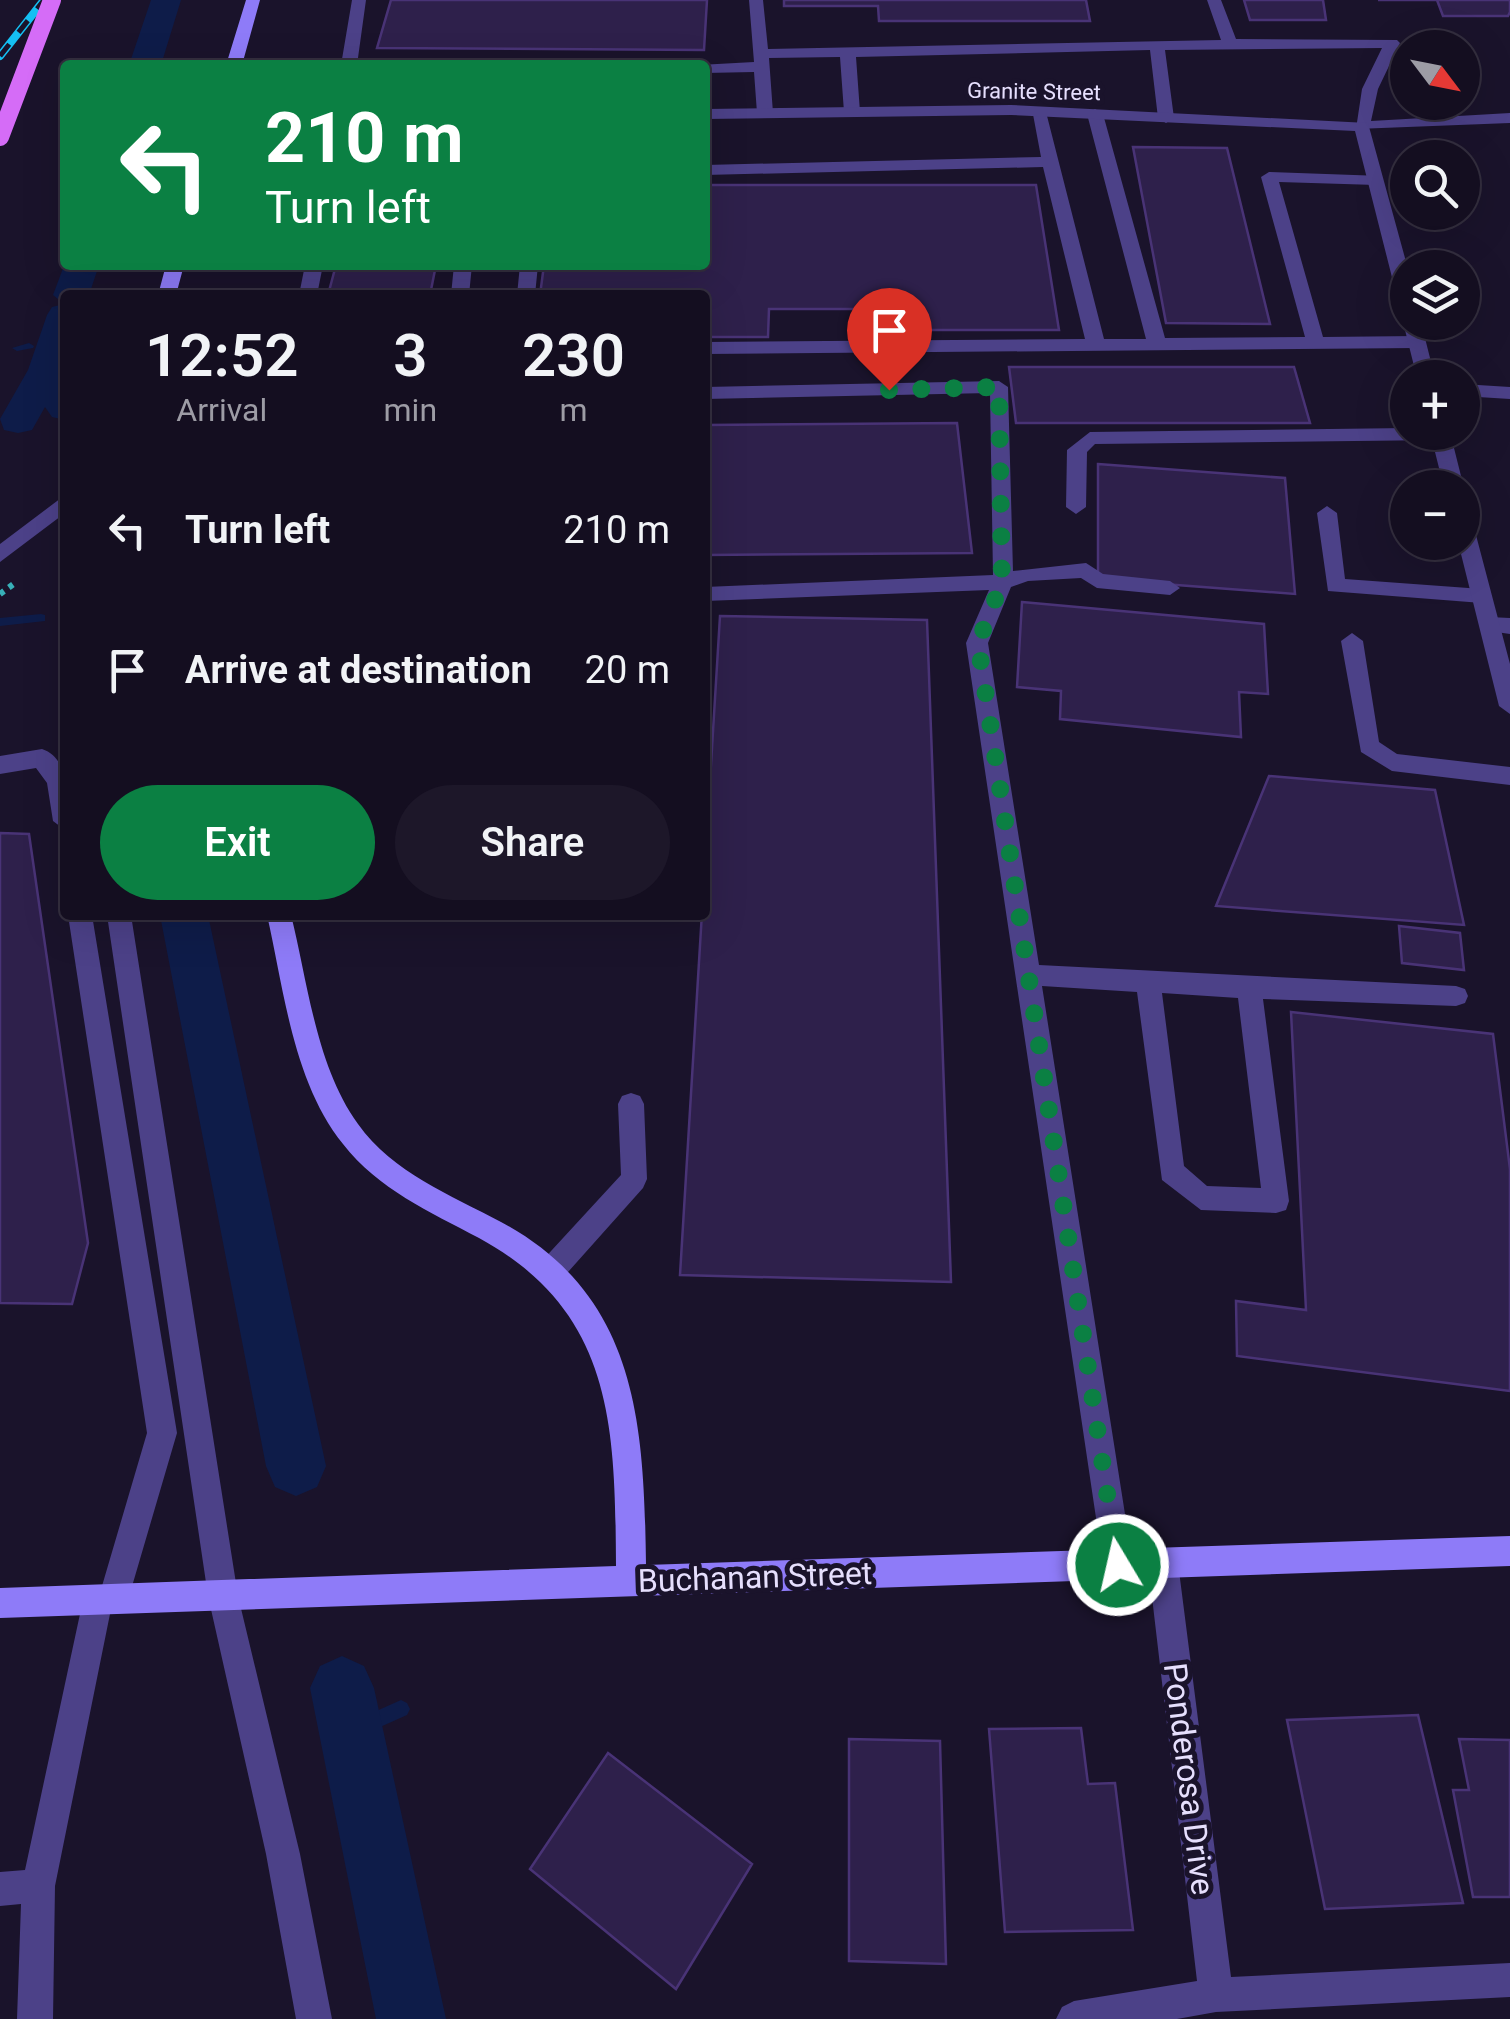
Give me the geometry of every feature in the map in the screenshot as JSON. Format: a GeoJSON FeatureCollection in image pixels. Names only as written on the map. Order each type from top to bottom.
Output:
{"type":"FeatureCollection","features":[{"type":"Feature","properties":{"kind":"main road"},"geometry":{"type":"LineString","coordinates":[[0,137],[52,0]]}},
{"type":"Feature","properties":{"kind":"street"},"geometry":{"type":"LineString","coordinates":[[236,60],[254,0]]}},
{"type":"Feature","properties":{"kind":"street"},"geometry":{"type":"LineString","coordinates":[[350,60],[359,0]]}},
{"type":"Feature","properties":{"kind":"street"},"geometry":{"type":"LineString","coordinates":[[756,0],[765,113]]}},
{"type":"Feature","properties":{"kind":"street"},"geometry":{"type":"LineString","coordinates":[[1214,0],[1230,44]]}},
{"type":"Feature","properties":{"kind":"street"},"geometry":{"type":"LineString","coordinates":[[710,67],[848,53],[1392,43],[1370,89],[1362,126],[1394,250]]}},
{"type":"Feature","properties":{"kind":"street"},"geometry":{"type":"LineString","coordinates":[[1157,46],[1166,118]]}},
{"type":"Feature","properties":{"kind":"street"},"geometry":{"type":"LineString","coordinates":[[848,53],[852,112]]}},
{"type":"Feature","properties":{"kind":"street"},"geometry":{"type":"LineString","coordinates":[[1038,112],[1096,345]]}},
{"type":"Feature","properties":{"kind":"street","name":"Granite Street"},"geometry":{"type":"LineString","coordinates":[[710,114],[1038,112],[1362,126],[1510,118]]}},
{"type":"Feature","properties":{"kind":"street"},"geometry":{"type":"LineString","coordinates":[[1095,114],[1157,344]]}},
{"type":"Feature","properties":{"kind":"street"},"geometry":{"type":"LineString","coordinates":[[710,170],[1050,162]]}},
{"type":"Feature","properties":{"kind":"street"},"geometry":{"type":"LineString","coordinates":[[1316,343],[1269,176],[1376,180]]}},
{"type":"Feature","properties":{"kind":"street"},"geometry":{"type":"LineString","coordinates":[[710,348],[1417,342],[1422,360]]}},
{"type":"Feature","properties":{"kind":"street"},"geometry":{"type":"LineString","coordinates":[[710,393],[999,387],[1002,582],[978,643],[1118,1565]]}},
{"type":"Feature","properties":{"kind":"street"},"geometry":{"type":"LineString","coordinates":[[1480,391],[1510,393]]}},
{"type":"Feature","properties":{"kind":"street"},"geometry":{"type":"LineString","coordinates":[[1076,508],[1077,450],[1090,438],[1390,434]]}},
{"type":"Feature","properties":{"kind":"street"},"geometry":{"type":"LineString","coordinates":[[0,555],[60,506]]}},
{"type":"Feature","properties":{"kind":"street"},"geometry":{"type":"LineString","coordinates":[[1327,513],[1335,586],[1482,596]]}},
{"type":"Feature","properties":{"kind":"street"},"geometry":{"type":"LineString","coordinates":[[1473,560],[1482,596],[1500,626],[1510,706]]}},
{"type":"Feature","properties":{"kind":"street"},"geometry":{"type":"LineString","coordinates":[[710,594],[1002,582],[1027,574],[1086,570],[1097,581],[1170,588]]}},
{"type":"Feature","properties":{"kind":"street"},"geometry":{"type":"LineString","coordinates":[[1352,641],[1368,746],[1392,762],[1510,776]]}},
{"type":"Feature","properties":{"kind":"street"},"geometry":{"type":"LineString","coordinates":[[0,765],[42,758],[58,780],[60,792]]}},
{"type":"Feature","properties":{"kind":"street"},"geometry":{"type":"LineString","coordinates":[[35,2019],[38,1886],[106,1600],[162,1433],[81,920]]}},
{"type":"Feature","properties":{"kind":"street"},"geometry":{"type":"LineString","coordinates":[[120,920],[223,1596],[282,1854],[314,2019]]}},
{"type":"Feature","properties":{"kind":"street"},"geometry":{"type":"LineString","coordinates":[[280,920],[326,1096],[366,1154],[424,1196],[536,1258],[587,1311],[618,1375],[629,1462],[631,1581]]}},
{"type":"Feature","properties":{"kind":"street"},"geometry":{"type":"LineString","coordinates":[[1028,975],[1456,996]]}},
{"type":"Feature","properties":{"kind":"street"},"geometry":{"type":"LineString","coordinates":[[1148,979],[1171,1172],[1201,1198],[1276,1201],[1249,988]]}},
{"type":"Feature","properties":{"kind":"street"},"geometry":{"type":"LineString","coordinates":[[550,1272],[634,1179],[631,1104]]}},
{"type":"Feature","properties":{"kind":"street","name":"Buchanan Street"},"geometry":{"type":"LineString","coordinates":[[0,1603],[1510,1551]]}},
{"type":"Feature","properties":{"kind":"street","name":"Ponderosa Drive"},"geometry":{"type":"LineString","coordinates":[[1162,1564],[1216,1996]]}},
{"type":"Feature","properties":{"kind":"street"},"geometry":{"type":"LineString","coordinates":[[0,1889],[38,1886]]}},
{"type":"Feature","properties":{"kind":"street"},"geometry":{"type":"LineString","coordinates":[[1074,2019],[1216,1996],[1510,1980]]}},
{"type":"Feature","properties":{"kind":"building"},"geometry":{"type":"Polygon","coordinates":[[[391,0],[707,0],[704,50],[377,48],[391,0]]]}},
{"type":"Feature","properties":{"kind":"building"},"geometry":{"type":"Polygon","coordinates":[[[784,0],[1086,0],[1090,21],[879,21],[878,6],[784,6],[784,0]]]}},
{"type":"Feature","properties":{"kind":"building"},"geometry":{"type":"Polygon","coordinates":[[[1244,0],[1323,0],[1326,20],[1250,20],[1244,0]]]}},
{"type":"Feature","properties":{"kind":"building"},"geometry":{"type":"Polygon","coordinates":[[[1437,0],[1510,0],[1510,12],[1508,16],[1443,16],[1437,0]]]}},
{"type":"Feature","properties":{"kind":"building"},"geometry":{"type":"Polygon","coordinates":[[[1133,147],[1227,148],[1270,324],[1166,323],[1133,147]]]}},
{"type":"Feature","properties":{"kind":"building"},"geometry":{"type":"Polygon","coordinates":[[[710,185],[1036,185],[1059,330],[916,330],[915,309],[769,309],[768,337],[710,337],[710,290],[541,290],[543,270],[710,270],[710,185]]]}},
{"type":"Feature","properties":{"kind":"building"},"geometry":{"type":"Polygon","coordinates":[[[335,270],[435,270],[431,290],[329,290],[335,270]]]}},
{"type":"Feature","properties":{"kind":"building"},"geometry":{"type":"Polygon","coordinates":[[[1009,367],[1294,367],[1310,423],[1016,423],[1009,367]]]}},
{"type":"Feature","properties":{"kind":"building"},"geometry":{"type":"Polygon","coordinates":[[[957,423],[972,553],[710,555],[710,425],[957,423]]]}},
{"type":"Feature","properties":{"kind":"building"},"geometry":{"type":"Polygon","coordinates":[[[1098,464],[1285,478],[1295,594],[1098,579],[1098,464]]]}},
{"type":"Feature","properties":{"kind":"building"},"geometry":{"type":"Polygon","coordinates":[[[1022,602],[1264,624],[1268,694],[1239,692],[1241,737],[1060,719],[1061,691],[1017,687],[1022,602]]]}},
{"type":"Feature","properties":{"kind":"building"},"geometry":{"type":"Polygon","coordinates":[[[720,616],[927,620],[951,1282],[680,1275],[702,920],[710,920],[710,781],[720,616]]]}},
{"type":"Feature","properties":{"kind":"building"},"geometry":{"type":"Polygon","coordinates":[[[1269,776],[1435,790],[1464,925],[1216,906],[1269,776]]]}},
{"type":"Feature","properties":{"kind":"building"},"geometry":{"type":"Polygon","coordinates":[[[0,833],[29,834],[88,1243],[72,1304],[0,1303],[0,833]]]}},
{"type":"Feature","properties":{"kind":"building"},"geometry":{"type":"Polygon","coordinates":[[[1399,926],[1460,933],[1464,970],[1402,963],[1399,926]]]}},
{"type":"Feature","properties":{"kind":"building"},"geometry":{"type":"Polygon","coordinates":[[[1291,1012],[1493,1034],[1510,1169],[1510,1391],[1237,1356],[1236,1301],[1306,1310],[1291,1012]]]}},
{"type":"Feature","properties":{"kind":"building"},"geometry":{"type":"Polygon","coordinates":[[[1418,1715],[1463,1903],[1325,1909],[1287,1720],[1418,1715]]]}},
{"type":"Feature","properties":{"kind":"building"},"geometry":{"type":"Polygon","coordinates":[[[1081,1728],[1088,1784],[1115,1783],[1133,1930],[1005,1932],[989,1729],[1081,1728]]]}},
{"type":"Feature","properties":{"kind":"building"},"geometry":{"type":"Polygon","coordinates":[[[849,1739],[940,1741],[946,1964],[849,1961],[849,1739]]]}},
{"type":"Feature","properties":{"kind":"building"},"geometry":{"type":"Polygon","coordinates":[[[1459,1739],[1510,1740],[1510,1897],[1473,1897],[1453,1790],[1469,1790],[1459,1739]]]}},
{"type":"Feature","properties":{"kind":"building"},"geometry":{"type":"Polygon","coordinates":[[[608,1753],[752,1864],[676,1989],[530,1869],[608,1753]]]}},
{"type":"Feature","properties":{"kind":"waterway"},"geometry":{"type":"LineString","coordinates":[[147,60],[166,0]]}},
{"type":"Feature","properties":{"kind":"waterway"},"geometry":{"type":"LineString","coordinates":[[73,290],[79,270]]}},
{"type":"Feature","properties":{"kind":"waterway"},"geometry":{"type":"LineString","coordinates":[[47,370],[60,329]]}},
{"type":"Feature","properties":{"kind":"waterway"},"geometry":{"type":"LineString","coordinates":[[17,348],[29,346]]}},
{"type":"Feature","properties":{"kind":"waterway"},"geometry":{"type":"LineString","coordinates":[[18,421],[47,370]]}},
{"type":"Feature","properties":{"kind":"waterway"},"geometry":{"type":"LineString","coordinates":[[47,370],[60,398]]}},
{"type":"Feature","properties":{"kind":"waterway"},"geometry":{"type":"LineString","coordinates":[[0,622],[41,618]]}},
{"type":"Feature","properties":{"kind":"waterway"},"geometry":{"type":"LineString","coordinates":[[185,920],[296,1466]]}},
{"type":"Feature","properties":{"kind":"waterway"},"geometry":{"type":"LineString","coordinates":[[342,1688],[411,2019]]}},
{"type":"Feature","properties":{"kind":"waterway"},"geometry":{"type":"LineString","coordinates":[[351,1731],[401,1709]]}},
{"type":"Feature","properties":{"kind":"railway"},"geometry":{"type":"LineString","coordinates":[[0,56],[44,0]]}},
{"type":"Feature","properties":{"kind":"route"},"geometry":{"type":"LineString","coordinates":[[889,390],[999,387],[1002,582],[978,643],[1118,1565]]}}]}
